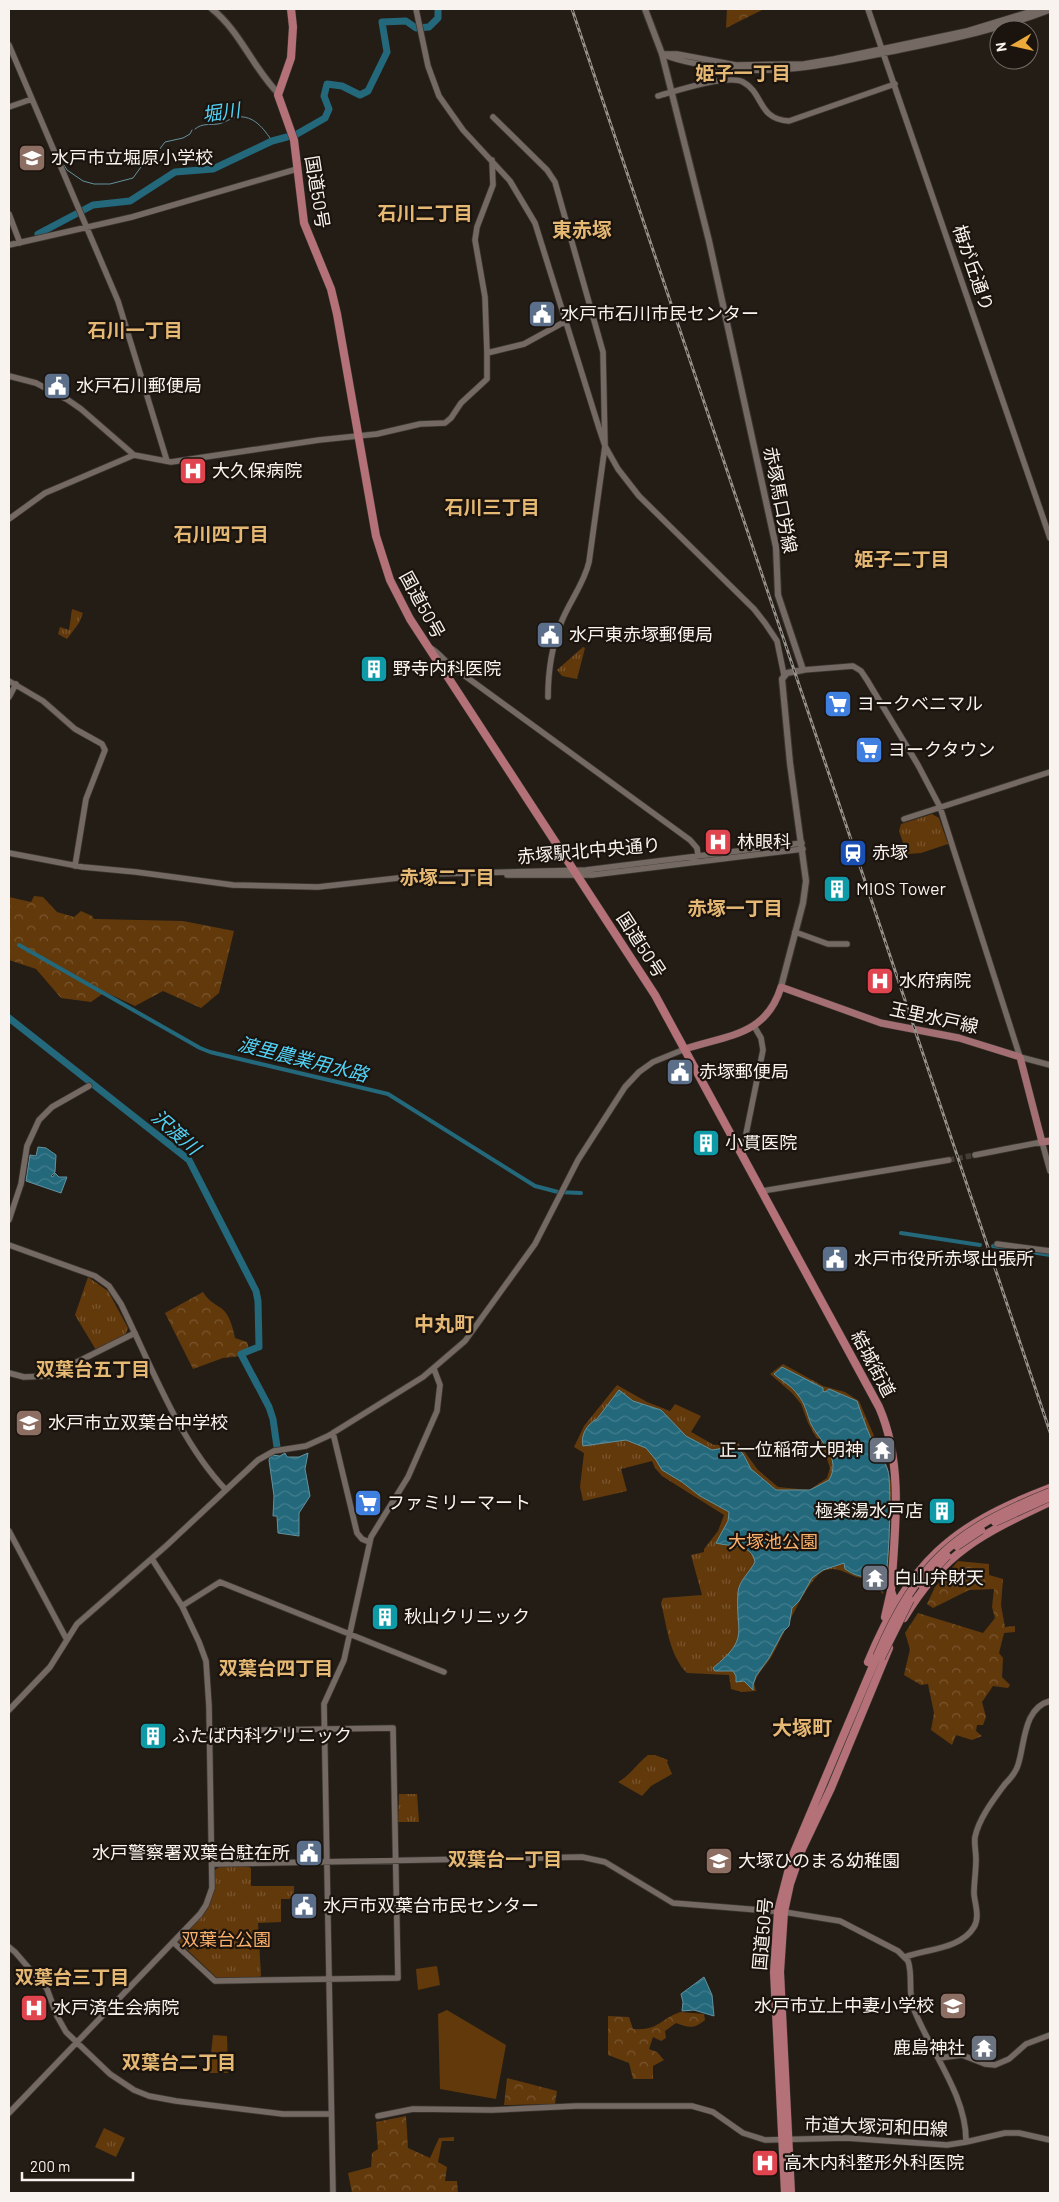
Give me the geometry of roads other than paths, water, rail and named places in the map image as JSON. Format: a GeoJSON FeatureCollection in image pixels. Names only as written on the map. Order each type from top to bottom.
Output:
{"type":"FeatureCollection","features":[{"type":"Feature","properties":{"kind":"highway"},"geometry":{"type":"LineString","coordinates":[[278,93],[291,58],[292,9]]}},
{"type":"Feature","properties":{"kind":"highway","name":"国道50号"},"geometry":{"type":"LineString","coordinates":[[278,93],[294,140],[304,223],[331,289],[336,307],[360,436],[373,522],[382,557],[399,600],[428,646],[449,669],[449,678],[640,970],[738,1146]]}},
{"type":"Feature","properties":{"kind":"highway","name":"結城街道"},"geometry":{"type":"LineString","coordinates":[[738,1146],[872,1393],[886,1426],[893,1455],[895,1481],[891,1591],[896,1603],[906,1615]]}},
{"type":"Feature","properties":{"kind":"highway"},"geometry":{"type":"LineString","coordinates":[[818,1805],[818,1786],[829,1758],[882,1631],[896,1603],[910,1583],[946,1542],[963,1529],[1002,1508],[1050,1488]]}},
{"type":"Feature","properties":{"kind":"highway"},"geometry":{"type":"LineString","coordinates":[[818,1805],[846,1742],[879,1657],[908,1594],[937,1558],[966,1533],[990,1518],[1050,1492]]}},
{"type":"Feature","properties":{"kind":"highway"},"geometry":{"type":"LineString","coordinates":[[879,1657],[913,1595],[942,1560],[960,1544],[988,1526],[1050,1498]]}},
{"type":"Feature","properties":{"kind":"highway"},"geometry":{"type":"LineString","coordinates":[[818,1805],[893,1640],[906,1615],[932,1579],[956,1554],[986,1533],[1050,1502]]}},
{"type":"Feature","properties":{"kind":"highway"},"geometry":{"type":"LineString","coordinates":[[892,1574],[900,1587],[910,1583]]}},
{"type":"Feature","properties":{"kind":"highway"},"geometry":{"type":"LineString","coordinates":[[882,1631],[891,1591]]}},
{"type":"Feature","properties":{"kind":"highway","name":"国道50号"},"geometry":{"type":"LineString","coordinates":[[785,2193],[786,2140],[780,1972],[781,1912],[789,1866],[818,1805]]}},
{"type":"Feature","properties":{"kind":"highway","name":"国道50号"},"geometry":{"type":"LineString","coordinates":[[786,2140],[791,2193]]}},
{"type":"Feature","properties":{"kind":"main road"},"geometry":{"type":"LineString","coordinates":[[212,9],[230,26],[268,82],[278,93]]}},
{"type":"Feature","properties":{"kind":"main road","name":"赤塚馬口労線"},"geometry":{"type":"LineString","coordinates":[[645,9],[662,54],[715,266],[776,547],[778,595],[803,670]]}},
{"type":"Feature","properties":{"kind":"main road"},"geometry":{"type":"LineString","coordinates":[[685,1049],[738,1034],[754,1026],[771,1009],[781,987],[806,887],[790,763],[782,679],[784,675],[803,670]]}},
{"type":"Feature","properties":{"kind":"main road","name":"玉里水戸線"},"geometry":{"type":"LineString","coordinates":[[781,987],[881,1022],[959,1038],[1020,1056]]}},
{"type":"Feature","properties":{"kind":"main road"},"geometry":{"type":"LineString","coordinates":[[1020,1056],[1046,1141]]}},
{"type":"Feature","properties":{"kind":"street","name":"梅が丘通り"},"geometry":{"type":"LineString","coordinates":[[868,9],[1050,538]]}},
{"type":"Feature","properties":{"kind":"street"},"geometry":{"type":"LineString","coordinates":[[662,54],[675,59],[717,68],[768,71],[818,67],[974,29],[1039,9]]}},
{"type":"Feature","properties":{"kind":"street"},"geometry":{"type":"LineString","coordinates":[[883,51],[969,35],[1050,10]]}},
{"type":"Feature","properties":{"kind":"street"},"geometry":{"type":"LineString","coordinates":[[417,11],[428,66],[442,101],[463,130],[510,181],[531,215],[541,239],[605,446],[623,476],[639,496],[760,616],[777,640],[784,675]]}},
{"type":"Feature","properties":{"kind":"street"},"geometry":{"type":"LineString","coordinates":[[9,45],[118,300],[167,461]]}},
{"type":"Feature","properties":{"kind":"street"},"geometry":{"type":"LineString","coordinates":[[658,96],[718,82],[739,81],[750,88],[773,118],[789,121],[895,84]]}},
{"type":"Feature","properties":{"kind":"street"},"geometry":{"type":"LineString","coordinates":[[9,107],[32,99]]}},
{"type":"Feature","properties":{"kind":"street"},"geometry":{"type":"LineString","coordinates":[[493,117],[547,170],[558,190],[603,352],[605,446],[587,571],[561,622],[551,655],[548,696]]}},
{"type":"Feature","properties":{"kind":"street"},"geometry":{"type":"LineString","coordinates":[[9,376],[36,383],[68,400],[134,455],[171,462],[319,440],[360,436],[449,421],[461,402],[487,379],[485,297],[475,240],[477,226],[493,185],[492,160]]}},
{"type":"Feature","properties":{"kind":"street"},"geometry":{"type":"LineString","coordinates":[[9,245],[146,213],[297,169]]}},
{"type":"Feature","properties":{"kind":"street"},"geometry":{"type":"LineString","coordinates":[[9,214],[20,243]]}},
{"type":"Feature","properties":{"kind":"street"},"geometry":{"type":"LineString","coordinates":[[487,353],[524,344],[566,321]]}},
{"type":"Feature","properties":{"kind":"street"},"geometry":{"type":"LineString","coordinates":[[9,519],[45,494],[134,455]]}},
{"type":"Feature","properties":{"kind":"street"},"geometry":{"type":"LineString","coordinates":[[803,670],[853,666],[861,670],[918,765],[940,808],[1020,1056],[1050,1065]]}},
{"type":"Feature","properties":{"kind":"street"},"geometry":{"type":"LineString","coordinates":[[449,669],[690,840],[697,848],[698,859]]}},
{"type":"Feature","properties":{"kind":"street"},"geometry":{"type":"LineString","coordinates":[[9,680],[52,707],[75,729],[102,744],[104,750],[86,799],[76,866]]}},
{"type":"Feature","properties":{"kind":"street"},"geometry":{"type":"LineString","coordinates":[[9,697],[16,684]]}},
{"type":"Feature","properties":{"kind":"street"},"geometry":{"type":"LineString","coordinates":[[904,819],[1050,772]]}},
{"type":"Feature","properties":{"kind":"street","name":"赤塚駅北中央通り"},"geometry":{"type":"LineString","coordinates":[[11,854],[76,866],[233,884],[274,887],[318,887],[441,874],[501,873],[514,876],[576,873],[595,875],[698,859],[802,846]]}},
{"type":"Feature","properties":{"kind":"street"},"geometry":{"type":"LineString","coordinates":[[795,932],[828,944],[847,944]]}},
{"type":"Feature","properties":{"kind":"street"},"geometry":{"type":"LineString","coordinates":[[738,1146],[745,1139],[762,1056],[762,1038],[754,1026]]}},
{"type":"Feature","properties":{"kind":"street"},"geometry":{"type":"LineString","coordinates":[[9,1710],[45,1673],[77,1624],[152,1559],[258,1460],[268,1453],[312,1444],[333,1433],[409,1387],[434,1369],[475,1330],[535,1244],[593,1136],[628,1083],[653,1062],[685,1049]]}},
{"type":"Feature","properties":{"kind":"street"},"geometry":{"type":"LineString","coordinates":[[9,1220],[21,1184],[27,1146],[39,1120],[52,1107],[89,1086]]}},
{"type":"Feature","properties":{"kind":"street"},"geometry":{"type":"LineString","coordinates":[[975,1155],[1046,1141],[1050,1171]]}},
{"type":"Feature","properties":{"kind":"street"},"geometry":{"type":"LineString","coordinates":[[762,1191],[949,1160]]}},
{"type":"Feature","properties":{"kind":"street"},"geometry":{"type":"LineString","coordinates":[[997,1244],[1050,1251]]}},
{"type":"Feature","properties":{"kind":"street"},"geometry":{"type":"LineString","coordinates":[[9,1245],[88,1273],[102,1280],[115,1293],[191,1446],[206,1469],[226,1490]]}},
{"type":"Feature","properties":{"kind":"street"},"geometry":{"type":"LineString","coordinates":[[9,1373],[31,1378],[49,1376],[135,1333]]}},
{"type":"Feature","properties":{"kind":"street"},"geometry":{"type":"LineString","coordinates":[[333,2193],[324,1729],[326,1698],[341,1670],[369,1542],[375,1528],[408,1477],[437,1411],[440,1385],[434,1369]]}},
{"type":"Feature","properties":{"kind":"street"},"geometry":{"type":"LineString","coordinates":[[333,1433],[357,1533],[362,1539],[369,1542]]}},
{"type":"Feature","properties":{"kind":"street"},"geometry":{"type":"LineString","coordinates":[[9,1531],[68,1640]]}},
{"type":"Feature","properties":{"kind":"street"},"geometry":{"type":"LineString","coordinates":[[9,2113],[200,1914],[212,1888],[210,1731],[206,1661],[182,1606],[152,1559]]}},
{"type":"Feature","properties":{"kind":"street"},"geometry":{"type":"LineString","coordinates":[[182,1606],[220,1582],[444,1672]]}},
{"type":"Feature","properties":{"kind":"street"},"geometry":{"type":"LineString","coordinates":[[905,1957],[956,1941],[967,1935],[975,1926],[977,1913],[974,1894],[975,1845],[978,1828],[994,1799],[1018,1767],[1026,1731],[1035,1710],[1040,1705],[1050,1701]]}},
{"type":"Feature","properties":{"kind":"street"},"geometry":{"type":"LineString","coordinates":[[173,1942],[216,1981],[398,1978],[394,1730],[392,1728],[210,1731]]}},
{"type":"Feature","properties":{"kind":"street"},"geometry":{"type":"LineString","coordinates":[[212,1864],[594,1858],[605,1862],[674,1903],[781,1912],[840,1920],[905,1957],[910,1965],[912,2004],[939,2058],[965,2122],[966,2142]]}},
{"type":"Feature","properties":{"kind":"street"},"geometry":{"type":"LineString","coordinates":[[9,1947],[47,1989],[59,2022],[76,2042],[116,2079],[148,2096],[273,2113],[331,2114]]}},
{"type":"Feature","properties":{"kind":"street"},"geometry":{"type":"LineString","coordinates":[[939,2058],[962,2055],[985,2064],[995,2065],[1009,2059],[1026,2044],[1050,2035]]}},
{"type":"Feature","properties":{"kind":"street","name":"市道大塚河和田線"},"geometry":{"type":"LineString","coordinates":[[378,2116],[414,2109],[492,2110],[576,2106],[692,2106],[713,2112],[737,2130],[755,2139],[846,2138],[947,2145],[1005,2133],[1019,2133],[1050,2140]]}},
{"type":"Feature","properties":{"kind":"water"},"geometry":{"type":"Polygon","coordinates":[[[38,1147],[46,1148],[56,1155],[55,1172],[51,1176],[53,1177],[55,1173],[59,1177],[67,1177],[61,1193],[26,1181],[30,1155],[36,1156],[38,1147]]]}},
{"type":"Feature","properties":{"kind":"water","name":"大塚池公園"},"geometry":{"type":"Polygon","coordinates":[[[782,1367],[823,1388],[825,1392],[829,1389],[857,1401],[870,1436],[888,1471],[890,1514],[888,1554],[882,1592],[873,1583],[878,1581],[878,1574],[871,1574],[870,1579],[872,1582],[866,1577],[855,1575],[845,1569],[844,1563],[823,1570],[812,1578],[799,1601],[792,1608],[789,1626],[783,1632],[769,1658],[756,1676],[753,1690],[744,1681],[736,1682],[736,1676],[733,1671],[715,1671],[713,1668],[733,1649],[737,1641],[739,1634],[739,1589],[755,1562],[750,1552],[745,1549],[716,1543],[728,1521],[729,1512],[700,1496],[662,1470],[646,1448],[626,1440],[583,1446],[582,1442],[583,1434],[587,1427],[597,1419],[619,1390],[633,1401],[661,1410],[686,1436],[712,1450],[737,1447],[751,1469],[776,1490],[810,1490],[829,1480],[833,1464],[828,1450],[811,1424],[800,1398],[793,1389],[774,1374],[782,1367]]]}},
{"type":"Feature","properties":{"kind":"water"},"geometry":{"type":"Polygon","coordinates":[[[285,1453],[287,1457],[299,1457],[308,1453],[305,1469],[310,1496],[299,1513],[299,1536],[278,1533],[277,1516],[273,1516],[274,1496],[269,1460],[271,1455],[280,1456],[285,1453]]]}},
{"type":"Feature","properties":{"kind":"water"},"geometry":{"type":"Polygon","coordinates":[[[704,1977],[712,1995],[714,2016],[694,2010],[682,2011],[683,2002],[681,1994],[704,1977]]]}},
{"type":"Feature","properties":{"kind":"waterway","name":"沢渡川"},"geometry":{"type":"LineString","coordinates":[[297,134],[325,118],[329,109],[324,96],[327,84],[342,86],[360,95],[368,91],[387,52],[382,22],[406,21],[416,28],[429,27],[438,18],[438,9]]}},
{"type":"Feature","properties":{"kind":"waterway","name":"堀川"},"geometry":{"type":"LineString","coordinates":[[195,129],[203,125],[218,124],[243,117],[249,118],[258,124],[272,141]]}},
{"type":"Feature","properties":{"kind":"waterway","name":"堀川"},"geometry":{"type":"LineString","coordinates":[[64,165],[67,170],[83,181],[94,184],[110,184],[133,178],[146,160],[156,154],[165,142],[183,138],[190,134],[192,130]]}},
{"type":"Feature","properties":{"kind":"waterway","name":"沢渡川"},"geometry":{"type":"LineString","coordinates":[[38,234],[93,205],[130,201],[175,172],[213,169],[272,141],[287,137]]}},
{"type":"Feature","properties":{"kind":"waterway","name":"渡里農業用水路"},"geometry":{"type":"LineString","coordinates":[[19,945],[200,1048],[210,1052],[388,1094],[535,1186],[558,1192],[581,1193]]}},
{"type":"Feature","properties":{"kind":"waterway","name":"沢渡川"},"geometry":{"type":"LineString","coordinates":[[9,1018],[189,1160],[256,1291],[259,1347]]}},
{"type":"Feature","properties":{"kind":"waterway","name":"渡里農業用水路"},"geometry":{"type":"LineString","coordinates":[[901,1233],[980,1245]]}},
{"type":"Feature","properties":{"kind":"waterway","name":"渡里農業用水路"},"geometry":{"type":"LineString","coordinates":[[993,1246],[1050,1255]]}},
{"type":"Feature","properties":{"kind":"waterway","name":"沢渡川"},"geometry":{"type":"LineString","coordinates":[[256,1348],[241,1354],[269,1407],[273,1419],[277,1447]]}},
{"type":"Feature","properties":{"kind":"tunnel"},"geometry":{"type":"LineString","coordinates":[[949,1160],[975,1155]]}},
{"type":"Feature","properties":{"kind":"railway"},"geometry":{"type":"LineString","coordinates":[[572,9],[1050,1432]]}},
{"type":"Feature","properties":{"kind":"place","name":"水戸市立堀原小学校"},"geometry":{"type":"Point","coordinates":[32,158]}},
{"type":"Feature","properties":{"kind":"place","name":"水戸市石川市民センター"},"geometry":{"type":"Point","coordinates":[542,314]}},
{"type":"Feature","properties":{"kind":"place","name":"水戸石川郵便局"},"geometry":{"type":"Point","coordinates":[57,386]}},
{"type":"Feature","properties":{"kind":"place","name":"大久保病院"},"geometry":{"type":"Point","coordinates":[193,471]}},
{"type":"Feature","properties":{"kind":"place","name":"水戸東赤塚郵便局"},"geometry":{"type":"Point","coordinates":[550,635]}},
{"type":"Feature","properties":{"kind":"place","name":"野寺内科医院"},"geometry":{"type":"Point","coordinates":[374,669]}},
{"type":"Feature","properties":{"kind":"place","name":"ヨークベニマル"},"geometry":{"type":"Point","coordinates":[838,704]}},
{"type":"Feature","properties":{"kind":"place","name":"ヨークタウン"},"geometry":{"type":"Point","coordinates":[869,750]}},
{"type":"Feature","properties":{"kind":"place","name":"林眼科"},"geometry":{"type":"Point","coordinates":[718,842]}},
{"type":"Feature","properties":{"kind":"place","name":"赤塚"},"geometry":{"type":"Point","coordinates":[853,853]}},
{"type":"Feature","properties":{"kind":"place","name":"MIOS Tower"},"geometry":{"type":"Point","coordinates":[837,889]}},
{"type":"Feature","properties":{"kind":"place","name":"水府病院"},"geometry":{"type":"Point","coordinates":[880,981]}},
{"type":"Feature","properties":{"kind":"place","name":"赤塚郵便局"},"geometry":{"type":"Point","coordinates":[680,1072]}},
{"type":"Feature","properties":{"kind":"place","name":"小貫医院"},"geometry":{"type":"Point","coordinates":[706,1143]}},
{"type":"Feature","properties":{"kind":"place","name":"水戸市役所赤塚出張所"},"geometry":{"type":"Point","coordinates":[835,1259]}},
{"type":"Feature","properties":{"kind":"place","name":"水戸市立双葉台中学校"},"geometry":{"type":"Point","coordinates":[29,1423]}},
{"type":"Feature","properties":{"kind":"place","name":"正一位稲荷大明神"},"geometry":{"type":"Point","coordinates":[882,1450]}},
{"type":"Feature","properties":{"kind":"place","name":"ファミリーマート"},"geometry":{"type":"Point","coordinates":[368,1503]}},
{"type":"Feature","properties":{"kind":"place","name":"極楽湯水戸店"},"geometry":{"type":"Point","coordinates":[942,1511]}},
{"type":"Feature","properties":{"kind":"place","name":"白山弁財天"},"geometry":{"type":"Point","coordinates":[875,1578]}},
{"type":"Feature","properties":{"kind":"place","name":"秋山クリニック"},"geometry":{"type":"Point","coordinates":[385,1617]}},
{"type":"Feature","properties":{"kind":"place","name":"ふたば内科クリニック"},"geometry":{"type":"Point","coordinates":[153,1736]}},
{"type":"Feature","properties":{"kind":"place","name":"水戸警察署双葉台駐在所"},"geometry":{"type":"Point","coordinates":[309,1853]}},
{"type":"Feature","properties":{"kind":"place","name":"大塚ひのまる幼稚園"},"geometry":{"type":"Point","coordinates":[719,1861]}},
{"type":"Feature","properties":{"kind":"place","name":"水戸市双葉台市民センター"},"geometry":{"type":"Point","coordinates":[304,1906]}},
{"type":"Feature","properties":{"kind":"place","name":"水戸市立上中妻小学校"},"geometry":{"type":"Point","coordinates":[953,2006]}},
{"type":"Feature","properties":{"kind":"place","name":"水戸済生会病院"},"geometry":{"type":"Point","coordinates":[34,2008]}},
{"type":"Feature","properties":{"kind":"place","name":"鹿島神社"},"geometry":{"type":"Point","coordinates":[984,2048]}},
{"type":"Feature","properties":{"kind":"place","name":"高木内科整形外科医院"},"geometry":{"type":"Point","coordinates":[765,2163]}},
{"type":"Feature","properties":{"kind":"district","name":"姫子一丁目"},"geometry":{"type":"Point","coordinates":[743,73]}},
{"type":"Feature","properties":{"kind":"district","name":"石川二丁目"},"geometry":{"type":"Point","coordinates":[425,213]}},
{"type":"Feature","properties":{"kind":"district","name":"東赤塚"},"geometry":{"type":"Point","coordinates":[582,230]}},
{"type":"Feature","properties":{"kind":"district","name":"石川一丁目"},"geometry":{"type":"Point","coordinates":[135,330]}},
{"type":"Feature","properties":{"kind":"district","name":"石川三丁目"},"geometry":{"type":"Point","coordinates":[492,507]}},
{"type":"Feature","properties":{"kind":"district","name":"石川四丁目"},"geometry":{"type":"Point","coordinates":[221,534]}},
{"type":"Feature","properties":{"kind":"district","name":"姫子二丁目"},"geometry":{"type":"Point","coordinates":[902,559]}},
{"type":"Feature","properties":{"kind":"district","name":"赤塚二丁目"},"geometry":{"type":"Point","coordinates":[447,877]}},
{"type":"Feature","properties":{"kind":"district","name":"赤塚一丁目"},"geometry":{"type":"Point","coordinates":[735,908]}},
{"type":"Feature","properties":{"kind":"district","name":"中丸町"},"geometry":{"type":"Point","coordinates":[444,1324]}},
{"type":"Feature","properties":{"kind":"district","name":"双葉台五丁目"},"geometry":{"type":"Point","coordinates":[93,1369]}},
{"type":"Feature","properties":{"kind":"district","name":"双葉台四丁目"},"geometry":{"type":"Point","coordinates":[276,1668]}},
{"type":"Feature","properties":{"kind":"district","name":"大塚町"},"geometry":{"type":"Point","coordinates":[802,1728]}},
{"type":"Feature","properties":{"kind":"district","name":"双葉台一丁目"},"geometry":{"type":"Point","coordinates":[505,1859]}},
{"type":"Feature","properties":{"kind":"district","name":"双葉台三丁目"},"geometry":{"type":"Point","coordinates":[72,1977]}},
{"type":"Feature","properties":{"kind":"district","name":"双葉台二丁目"},"geometry":{"type":"Point","coordinates":[179,2062]}},
{"type":"Feature","properties":{"kind":"park label","name":"双葉台公園"},"geometry":{"type":"Point","coordinates":[226,1940]}}]}
